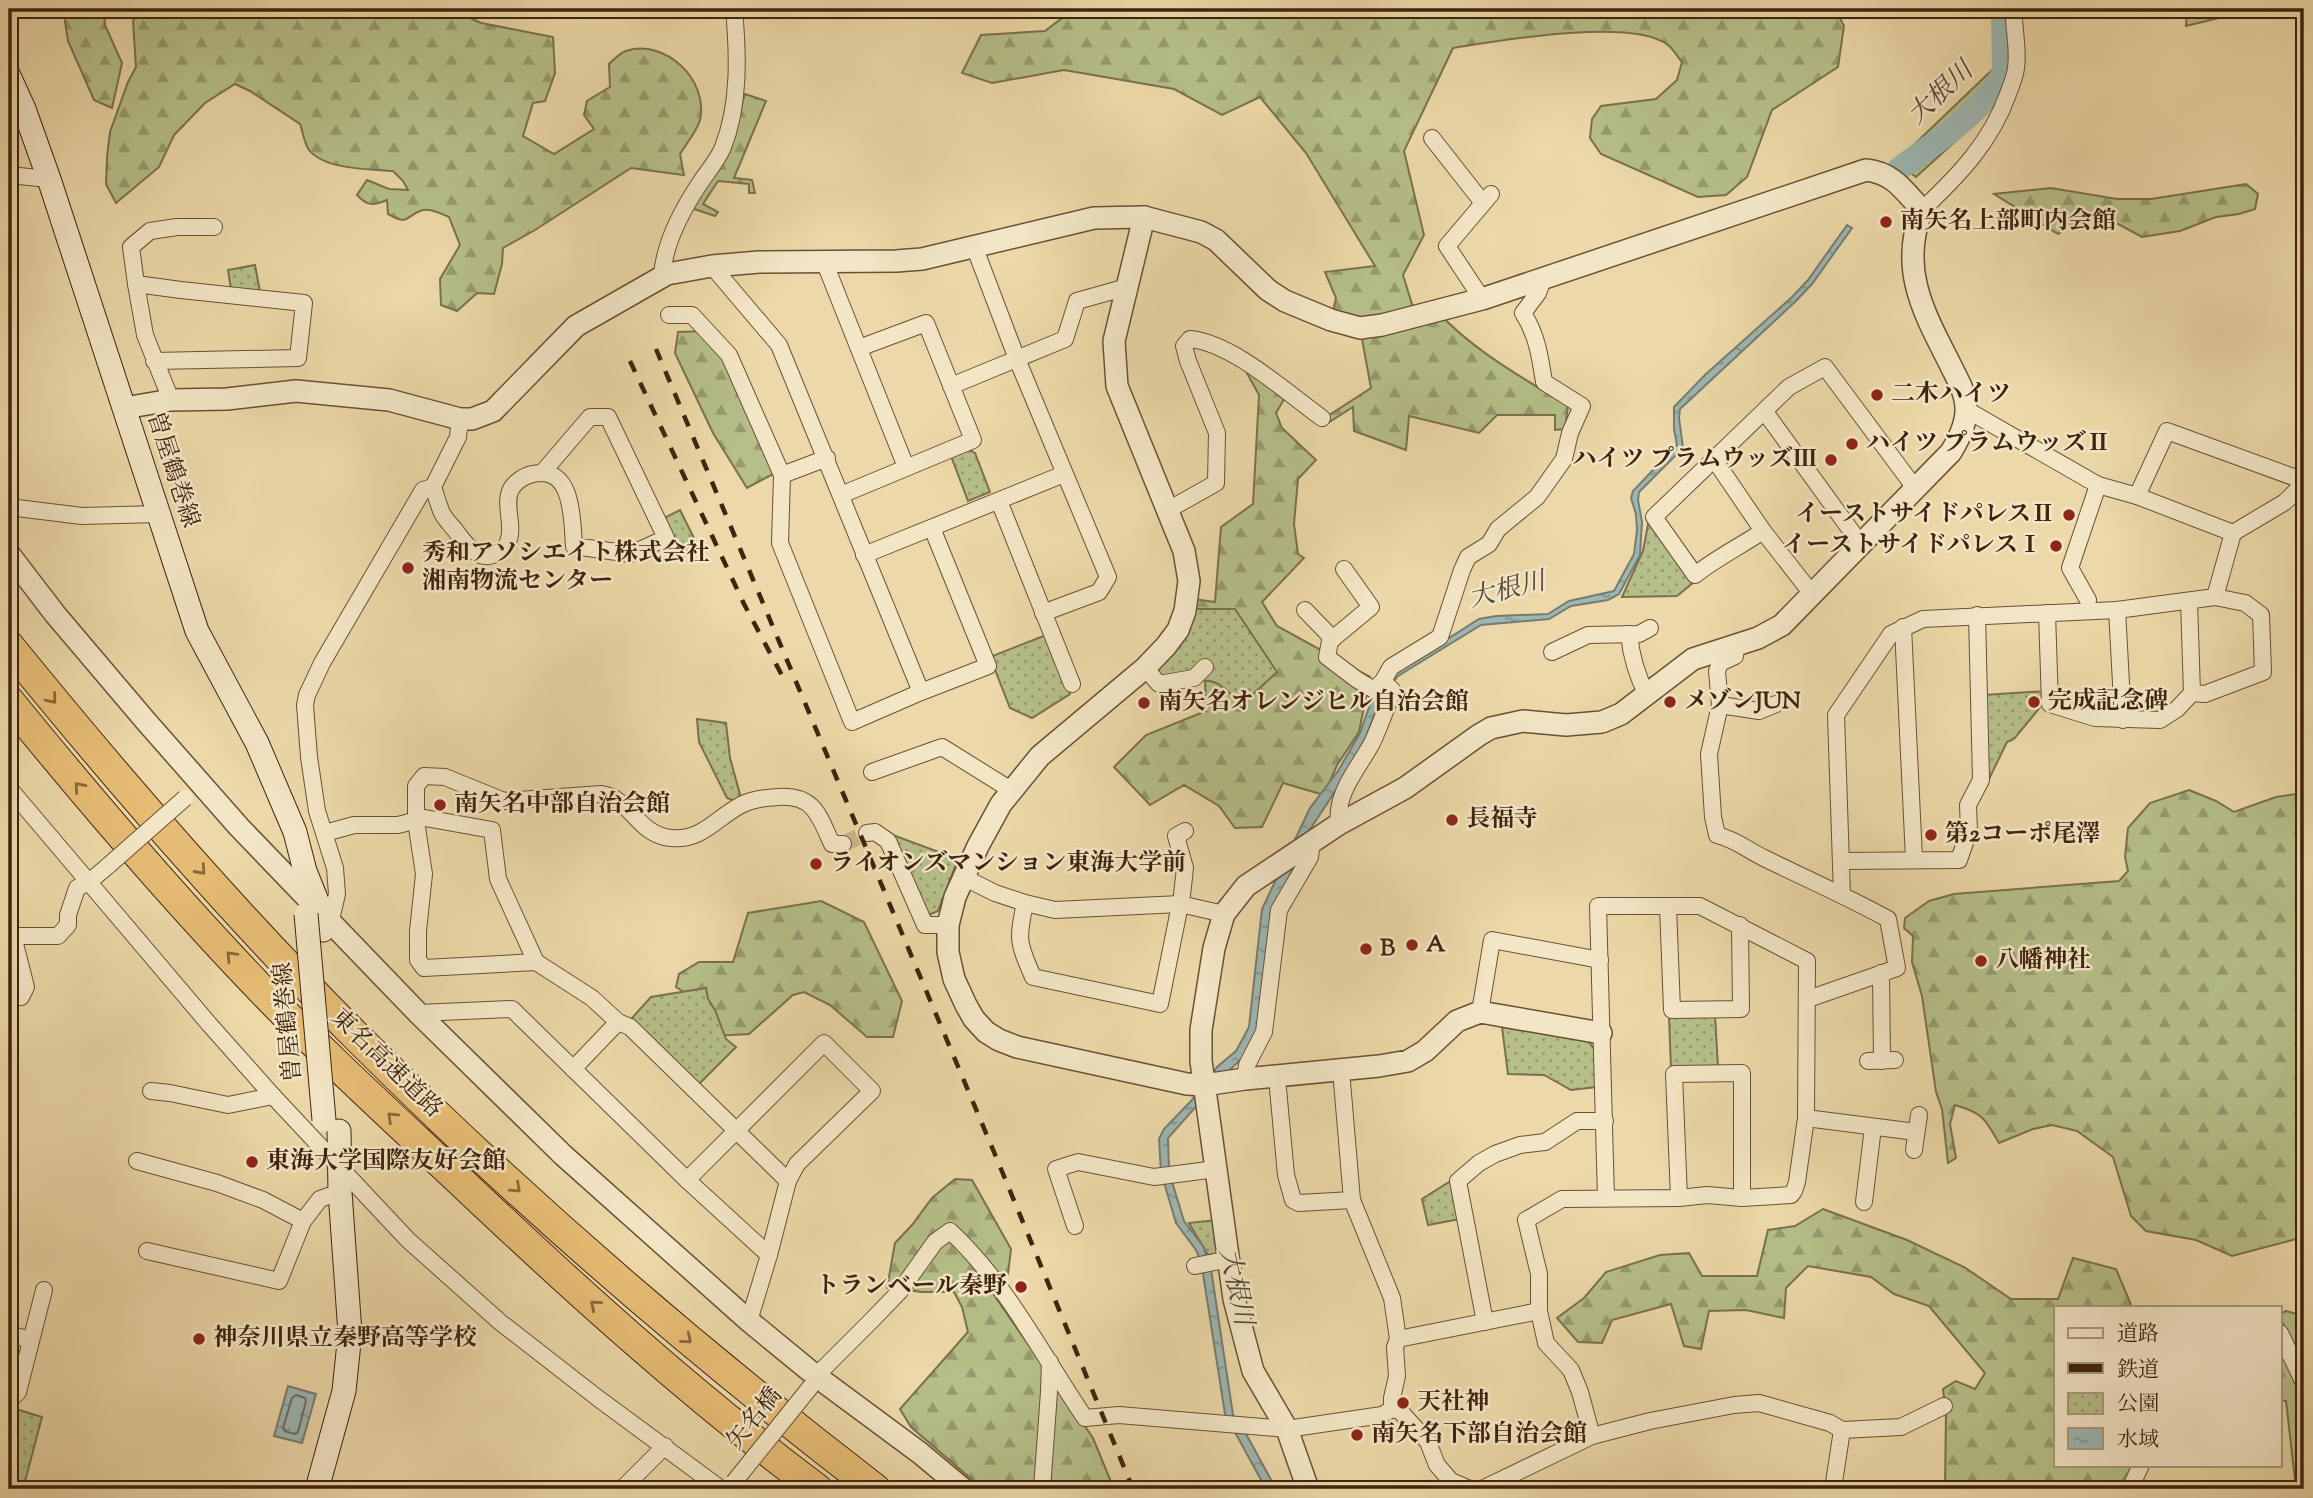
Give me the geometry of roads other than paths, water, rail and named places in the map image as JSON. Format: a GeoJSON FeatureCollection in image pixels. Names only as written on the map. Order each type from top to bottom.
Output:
{"type":"FeatureCollection","features":[{"type":"Feature","properties":{"kind":"highway","name":"東名高速道路"},"geometry":{"type":"LineString","coordinates":[[9,646],[144,806],[366,1047],[549,1219],[649,1306],[770,1408],[875,1489]]}},
{"type":"Feature","properties":{"kind":"highway","name":"東名高速道路"},"geometry":{"type":"LineString","coordinates":[[9,702],[180,902],[257,985],[358,1084],[574,1287],[702,1397],[817,1489]]}},
{"type":"Feature","properties":{"kind":"main road","name":"曽屋鶴巻線"},"geometry":{"type":"LineString","coordinates":[[9,76],[49,179],[197,631],[257,743],[295,832],[317,914],[332,1126],[327,1139],[339,1165],[351,1333],[344,1391],[317,1489]]}},
{"type":"Feature","properties":{"kind":"street"},"geometry":{"type":"LineString","coordinates":[[662,276],[663,258],[686,207],[722,149],[733,109],[737,47],[734,9]]}},
{"type":"Feature","properties":{"kind":"street"},"geometry":{"type":"LineString","coordinates":[[1308,1489],[1287,1429],[1253,1371],[1221,1260],[1216,1170],[1204,1085],[1201,1030],[1214,948],[1224,915],[1246,886],[1339,824],[1405,788],[1492,728],[1523,721],[1566,725],[1602,722],[1621,714],[1693,659],[1758,638],[1782,625],[1951,452],[1964,427],[1966,410],[1963,391],[1923,312],[1916,288],[1913,244],[1922,210],[1976,155],[2001,113],[2016,67],[2014,9]]}},
{"type":"Feature","properties":{"kind":"street"},"geometry":{"type":"LineString","coordinates":[[1432,138],[1487,198],[1447,246],[1482,299]]}},
{"type":"Feature","properties":{"kind":"street"},"geometry":{"type":"LineString","coordinates":[[124,408],[171,400],[217,400],[269,393],[316,392],[389,400],[460,419],[472,419],[493,411],[576,326],[662,276],[712,266],[922,259],[1094,218],[1143,217],[1201,232],[1216,240],[1268,290],[1285,301],[1331,320],[1360,328],[1382,326],[1482,299],[1866,170],[1880,171],[1890,176],[1922,210]]}},
{"type":"Feature","properties":{"kind":"street"},"geometry":{"type":"LineString","coordinates":[[9,175],[49,179]]}},
{"type":"Feature","properties":{"kind":"street"},"geometry":{"type":"LineString","coordinates":[[1143,217],[1114,341],[1117,386],[1184,551],[1189,581],[1185,611],[1178,630],[1166,646],[1145,668],[1040,755],[1001,804],[963,877],[950,911],[948,952],[954,979],[965,1005],[986,1032],[1017,1047],[1186,1084],[1204,1085],[1408,1061],[1425,1051],[1457,1021],[1479,1012],[1601,1033]]}},
{"type":"Feature","properties":{"kind":"street"},"geometry":{"type":"LineString","coordinates":[[171,400],[145,335],[131,247],[150,232],[177,227],[214,227]]}},
{"type":"Feature","properties":{"kind":"street"},"geometry":{"type":"LineString","coordinates":[[974,246],[1017,359],[1108,577],[1099,592],[1044,613]]}},
{"type":"Feature","properties":{"kind":"street"},"geometry":{"type":"LineString","coordinates":[[824,261],[906,467]]}},
{"type":"Feature","properties":{"kind":"street"},"geometry":{"type":"LineString","coordinates":[[712,266],[779,345],[921,692]]}},
{"type":"Feature","properties":{"kind":"street"},"geometry":{"type":"LineString","coordinates":[[1387,685],[1391,667],[1440,637],[1468,557],[1489,544],[1498,529],[1537,497],[1564,459],[1570,433],[1582,406],[1544,382],[1538,345],[1522,313],[1538,293],[1543,279]]}},
{"type":"Feature","properties":{"kind":"street"},"geometry":{"type":"LineString","coordinates":[[136,284],[304,303],[298,358],[154,361]]}},
{"type":"Feature","properties":{"kind":"street"},"geometry":{"type":"LineString","coordinates":[[951,386],[1065,339],[1076,301],[1127,287]]}},
{"type":"Feature","properties":{"kind":"street"},"geometry":{"type":"LineString","coordinates":[[669,315],[692,315],[729,355],[782,475],[780,543],[852,722],[988,666],[932,528]]}},
{"type":"Feature","properties":{"kind":"street"},"geometry":{"type":"LineString","coordinates":[[841,495],[973,440],[926,323],[859,348]]}},
{"type":"Feature","properties":{"kind":"street"},"geometry":{"type":"LineString","coordinates":[[1168,510],[1216,482],[1217,433],[1188,361],[1184,346],[1190,339],[1203,340],[1237,355],[1322,418]]}},
{"type":"Feature","properties":{"kind":"street"},"geometry":{"type":"LineString","coordinates":[[1763,531],[1739,548],[1710,563],[1696,575],[1654,517],[1789,387],[1825,367],[1915,488]]}},
{"type":"Feature","properties":{"kind":"street"},"geometry":{"type":"LineString","coordinates":[[1966,410],[2098,485],[2137,496],[2233,533]]}},
{"type":"Feature","properties":{"kind":"street"},"geometry":{"type":"LineString","coordinates":[[1765,412],[1860,543]]}},
{"type":"Feature","properties":{"kind":"street"},"geometry":{"type":"LineString","coordinates":[[460,419],[458,437],[433,487],[442,515],[471,550],[482,556],[492,556],[502,551],[509,540],[508,499],[513,486],[531,474],[542,473],[564,485],[569,497],[574,546],[631,554],[666,538],[608,417],[590,417],[542,473]]}},
{"type":"Feature","properties":{"kind":"street"},"geometry":{"type":"LineString","coordinates":[[2137,496],[2167,431],[2296,478],[2302,484],[2285,502],[2233,533],[2215,597]]}},
{"type":"Feature","properties":{"kind":"street"},"geometry":{"type":"LineString","coordinates":[[782,475],[827,458]]}},
{"type":"Feature","properties":{"kind":"street"},"geometry":{"type":"LineString","coordinates":[[1714,459],[1763,531],[1812,594]]}},
{"type":"Feature","properties":{"kind":"street"},"geometry":{"type":"LineString","coordinates":[[864,555],[1064,474]]}},
{"type":"Feature","properties":{"kind":"street"},"geometry":{"type":"LineString","coordinates":[[2088,600],[2070,568],[2098,485]]}},
{"type":"Feature","properties":{"kind":"street"},"geometry":{"type":"LineString","coordinates":[[317,914],[337,894],[335,868],[317,811],[309,757],[305,705],[307,695],[336,639],[423,490],[433,487]]}},
{"type":"Feature","properties":{"kind":"street"},"geometry":{"type":"LineString","coordinates":[[999,501],[1072,684]]}},
{"type":"Feature","properties":{"kind":"street"},"geometry":{"type":"LineString","coordinates":[[9,507],[82,516],[159,514]]}},
{"type":"Feature","properties":{"kind":"street"},"geometry":{"type":"LineString","coordinates":[[9,554],[193,791],[418,1013],[563,1155],[814,1380],[920,1453],[963,1489]]}},
{"type":"Feature","properties":{"kind":"street"},"geometry":{"type":"LineString","coordinates":[[1344,569],[1366,589],[1371,607],[1333,639],[1327,657],[1374,690],[1387,685]]}},
{"type":"Feature","properties":{"kind":"street"},"geometry":{"type":"LineString","coordinates":[[1842,895],[1836,715],[1891,634],[1923,619],[2117,610],[2215,597],[2245,603],[2261,615],[2263,672],[2205,694],[2192,693]]}},
{"type":"Feature","properties":{"kind":"street"},"geometry":{"type":"LineString","coordinates":[[2047,613],[2050,704],[2095,718],[2160,720],[2177,709],[2192,693],[2189,601]]}},
{"type":"Feature","properties":{"kind":"street"},"geometry":{"type":"LineString","coordinates":[[1305,610],[1333,639]]}},
{"type":"Feature","properties":{"kind":"street"},"geometry":{"type":"LineString","coordinates":[[2117,610],[2123,720]]}},
{"type":"Feature","properties":{"kind":"street"},"geometry":{"type":"LineString","coordinates":[[1841,861],[1959,860],[1969,831],[1968,805],[1981,780],[1977,615]]}},
{"type":"Feature","properties":{"kind":"street"},"geometry":{"type":"LineString","coordinates":[[1552,652],[1588,635],[1639,634],[1650,628]]}},
{"type":"Feature","properties":{"kind":"street"},"geometry":{"type":"LineString","coordinates":[[1903,628],[1914,859]]}},
{"type":"Feature","properties":{"kind":"street"},"geometry":{"type":"LineString","coordinates":[[1629,634],[1630,652],[1647,695]]}},
{"type":"Feature","properties":{"kind":"street"},"geometry":{"type":"LineString","coordinates":[[1736,645],[1735,656],[1718,666],[1720,705],[1709,754],[1713,817],[1717,835],[1728,837],[1764,858],[1888,919],[1897,968],[1808,999]]}},
{"type":"Feature","properties":{"kind":"street"},"geometry":{"type":"LineString","coordinates":[[1145,668],[1159,684],[1194,678],[1205,667]]}},
{"type":"Feature","properties":{"kind":"street"},"geometry":{"type":"LineString","coordinates":[[1339,824],[1337,810],[1340,798],[1373,741],[1393,691],[1387,685]]}},
{"type":"Feature","properties":{"kind":"street"},"geometry":{"type":"LineString","coordinates":[[1720,705],[1759,711],[1776,704]]}},
{"type":"Feature","properties":{"kind":"street"},"geometry":{"type":"LineString","coordinates":[[872,772],[942,747],[1011,790]]}},
{"type":"Feature","properties":{"kind":"street"},"geometry":{"type":"LineString","coordinates":[[536,962],[424,968],[418,960],[424,874],[416,821],[416,786],[424,776],[439,776],[504,801],[600,794],[612,796],[625,805],[641,825],[667,838],[694,837],[749,801],[798,797],[817,812],[832,844],[843,844]]}},
{"type":"Feature","properties":{"kind":"street"},"geometry":{"type":"LineString","coordinates":[[9,788],[66,859],[89,882],[273,1096],[408,1240],[500,1322],[599,1399],[664,1446],[728,1487]]}},
{"type":"Feature","properties":{"kind":"street"},"geometry":{"type":"LineString","coordinates":[[9,998],[21,997],[26,987],[11,936],[58,936],[68,925],[68,915],[77,888],[89,882],[193,791]]}},
{"type":"Feature","properties":{"kind":"street"},"geometry":{"type":"LineString","coordinates":[[325,833],[354,825],[398,825],[425,818],[492,830],[498,879],[536,962],[592,999],[618,1022],[630,1027],[788,1181]]}},
{"type":"Feature","properties":{"kind":"street"},"geometry":{"type":"LineString","coordinates":[[867,833],[876,832],[888,841],[925,925],[948,925]]}},
{"type":"Feature","properties":{"kind":"street"},"geometry":{"type":"LineString","coordinates":[[1025,903],[1019,932],[1020,946],[1033,977],[1160,1004],[1185,868],[1176,835]]}},
{"type":"Feature","properties":{"kind":"street"},"geometry":{"type":"LineString","coordinates":[[1245,1079],[1247,1065],[1264,1032],[1279,910],[1310,857],[1310,842]]}},
{"type":"Feature","properties":{"kind":"street"},"geometry":{"type":"LineString","coordinates":[[963,877],[995,893],[1055,909],[1180,904],[1224,915]]}},
{"type":"Feature","properties":{"kind":"street"},"geometry":{"type":"LineString","coordinates":[[1592,1436],[1571,1370],[1546,1343],[1539,1311],[1539,1273],[1526,1220],[1562,1199],[1606,1199],[1679,1198],[1707,1195],[1742,1198],[1785,1196],[1794,1191],[1806,1118],[1807,961],[1700,906],[1598,906],[1606,1199]]}},
{"type":"Feature","properties":{"kind":"street"},"geometry":{"type":"LineString","coordinates":[[1668,906],[1671,1010],[1741,1009],[1740,925]]}},
{"type":"Feature","properties":{"kind":"street"},"geometry":{"type":"LineString","coordinates":[[1479,1012],[1492,940],[1600,960]]}},
{"type":"Feature","properties":{"kind":"street"},"geometry":{"type":"LineString","coordinates":[[1881,973],[1882,1061]]}},
{"type":"Feature","properties":{"kind":"street"},"geometry":{"type":"LineString","coordinates":[[418,1013],[512,1009],[687,1180],[769,1255]]}},
{"type":"Feature","properties":{"kind":"street"},"geometry":{"type":"LineString","coordinates":[[573,1069],[618,1022]]}},
{"type":"Feature","properties":{"kind":"street"},"geometry":{"type":"LineString","coordinates":[[687,1180],[824,1043],[872,1091],[797,1164],[788,1181],[750,1321]]}},
{"type":"Feature","properties":{"kind":"street"},"geometry":{"type":"LineString","coordinates":[[1341,1070],[1352,1200],[1392,1298],[1398,1339],[1395,1347],[1397,1376],[1392,1409]]}},
{"type":"Feature","properties":{"kind":"street"},"geometry":{"type":"LineString","coordinates":[[1679,1198],[1674,1074],[1742,1073],[1742,1198]]}},
{"type":"Feature","properties":{"kind":"street"},"geometry":{"type":"LineString","coordinates":[[1277,1078],[1286,1175],[1293,1200],[1299,1203],[1352,1200]]}},
{"type":"Feature","properties":{"kind":"street"},"geometry":{"type":"LineString","coordinates":[[151,1091],[228,1105],[273,1096]]}},
{"type":"Feature","properties":{"kind":"street"},"geometry":{"type":"LineString","coordinates":[[1806,1118],[1873,1126],[1918,1123],[1914,1150]]}},
{"type":"Feature","properties":{"kind":"street"},"geometry":{"type":"LineString","coordinates":[[1485,1322],[1458,1181],[1479,1163],[1495,1154],[1520,1145],[1545,1142],[1577,1121],[1605,1121]]}},
{"type":"Feature","properties":{"kind":"street"},"geometry":{"type":"LineString","coordinates":[[1864,1202],[1873,1126]]}},
{"type":"Feature","properties":{"kind":"street"},"geometry":{"type":"LineString","coordinates":[[137,1161],[217,1183],[263,1200],[303,1221]]}},
{"type":"Feature","properties":{"kind":"street"},"geometry":{"type":"LineString","coordinates":[[1075,1226],[1056,1168],[1078,1162],[1165,1176],[1216,1170]]}},
{"type":"Feature","properties":{"kind":"street"},"geometry":{"type":"LineString","coordinates":[[147,1251],[279,1282],[303,1221],[320,1199],[340,1192]]}},
{"type":"Feature","properties":{"kind":"street","name":"矢名橋"},"geometry":{"type":"LineString","coordinates":[[728,1487],[814,1380],[916,1271],[935,1242],[950,1231],[965,1245],[1015,1309],[1050,1360]]}},
{"type":"Feature","properties":{"kind":"street"},"geometry":{"type":"LineString","coordinates":[[1195,1266],[1221,1260]]}},
{"type":"Feature","properties":{"kind":"street"},"geometry":{"type":"LineString","coordinates":[[9,1398],[18,1392],[44,1290]]}},
{"type":"Feature","properties":{"kind":"street"},"geometry":{"type":"LineString","coordinates":[[1398,1339],[1539,1311]]}},
{"type":"Feature","properties":{"kind":"street"},"geometry":{"type":"LineString","coordinates":[[9,1337],[12,1335],[31,1340]]}},
{"type":"Feature","properties":{"kind":"street"},"geometry":{"type":"LineString","coordinates":[[2282,1337],[2304,1382]]}},
{"type":"Feature","properties":{"kind":"street"},"geometry":{"type":"LineString","coordinates":[[1050,1360],[1086,1418],[1119,1415],[1287,1429],[1382,1415],[1392,1409],[1400,1411],[1428,1442],[1437,1465],[1451,1482],[1470,1489]]}},
{"type":"Feature","properties":{"kind":"street"},"geometry":{"type":"LineString","coordinates":[[1042,1489],[1050,1360]]}},
{"type":"Feature","properties":{"kind":"street"},"geometry":{"type":"LineString","coordinates":[[1482,1489],[1592,1436],[1734,1405],[1759,1403],[1830,1423],[1842,1430],[1901,1427],[1944,1406]]}},
{"type":"Feature","properties":{"kind":"street"},"geometry":{"type":"LineString","coordinates":[[1833,1489],[1842,1430]]}},
{"type":"Feature","properties":{"kind":"street"},"geometry":{"type":"LineString","coordinates":[[622,1489],[664,1446]]}},
{"type":"Feature","properties":{"kind":"street"},"geometry":{"type":"LineString","coordinates":[[2130,1489],[2141,1466]]}},
{"type":"Feature","properties":{"kind":"water"},"geometry":{"type":"Polygon","coordinates":[[[1847,225],[1852,228],[1812,284],[1680,409],[1683,448],[1639,492],[1642,522],[1640,555],[1619,594],[1608,600],[1571,606],[1549,619],[1481,625],[1398,676],[1380,700],[1366,737],[1346,775],[1311,828],[1274,910],[1260,1023],[1247,1054],[1223,1076],[1168,1138],[1169,1172],[1184,1221],[1203,1246],[1211,1269],[1233,1415],[1276,1489],[1266,1489],[1225,1414],[1201,1261],[1176,1223],[1161,1172],[1159,1139],[1164,1129],[1191,1101],[1217,1067],[1236,1051],[1249,1027],[1262,909],[1310,808],[1338,771],[1360,733],[1373,696],[1394,673],[1479,619],[1548,614],[1569,601],[1614,591],[1634,554],[1637,530],[1631,498],[1633,491],[1677,445],[1674,407],[1706,374],[1792,297],[1808,280],[1847,225]]]}},
{"type":"Feature","properties":{"kind":"water"},"geometry":{"type":"Polygon","coordinates":[[[288,1386],[316,1394],[302,1443],[274,1436],[288,1386]]]}},
{"type":"Feature","properties":{"kind":"waterway","name":"大根川"},"geometry":{"type":"LineString","coordinates":[[1899,169],[1957,126],[1995,87],[2004,72],[2003,9]]}},
{"type":"Feature","properties":{"kind":"tunnel"},"geometry":{"type":"LineString","coordinates":[[843,844],[867,833]]}},
{"type":"Feature","properties":{"kind":"railway"},"geometry":{"type":"LineString","coordinates":[[656,349],[1133,1489]]}},
{"type":"Feature","properties":{"kind":"railway"},"geometry":{"type":"LineString","coordinates":[[630,361],[744,604],[786,683]]}},
{"type":"Feature","properties":{"kind":"place","name":"南矢名上部町内会館"},"geometry":{"type":"Point","coordinates":[1886,222]}},
{"type":"Feature","properties":{"kind":"place","name":"二木ハイツ"},"geometry":{"type":"Point","coordinates":[1877,395]}},
{"type":"Feature","properties":{"kind":"place","name":"ハイツ プラムウッズⅡ"},"geometry":{"type":"Point","coordinates":[1852,444]}},
{"type":"Feature","properties":{"kind":"place","name":"ハイツ プラムウッズⅢ"},"geometry":{"type":"Point","coordinates":[1831,460]}},
{"type":"Feature","properties":{"kind":"place","name":"イーストサイドパレスⅡ"},"geometry":{"type":"Point","coordinates":[2069,515]}},
{"type":"Feature","properties":{"kind":"place","name":"イーストサイドパレスⅠ"},"geometry":{"type":"Point","coordinates":[2056,546]}},
{"type":"Feature","properties":{"kind":"place","name":"秀和アソシエイト株式会社 湘南物流センター"},"geometry":{"type":"Point","coordinates":[408,568]}},
{"type":"Feature","properties":{"kind":"place","name":"メゾンJUN"},"geometry":{"type":"Point","coordinates":[1670,702]}},
{"type":"Feature","properties":{"kind":"place","name":"完成記念碑"},"geometry":{"type":"Point","coordinates":[2034,702]}},
{"type":"Feature","properties":{"kind":"place","name":"南矢名オレンジヒル自治会館"},"geometry":{"type":"Point","coordinates":[1144,703]}},
{"type":"Feature","properties":{"kind":"place","name":"南矢名中部自治会館"},"geometry":{"type":"Point","coordinates":[440,805]}},
{"type":"Feature","properties":{"kind":"place","name":"長福寺"},"geometry":{"type":"Point","coordinates":[1452,820]}},
{"type":"Feature","properties":{"kind":"place","name":"第2コーポ尾澤"},"geometry":{"type":"Point","coordinates":[1931,835]}},
{"type":"Feature","properties":{"kind":"place","name":"ライオンズマンション東海大学前"},"geometry":{"type":"Point","coordinates":[816,864]}},
{"type":"Feature","properties":{"kind":"place","name":"A"},"geometry":{"type":"Point","coordinates":[1412,945]}},
{"type":"Feature","properties":{"kind":"place","name":"B"},"geometry":{"type":"Point","coordinates":[1366,949]}},
{"type":"Feature","properties":{"kind":"place","name":"八幡神社"},"geometry":{"type":"Point","coordinates":[1981,961]}},
{"type":"Feature","properties":{"kind":"place","name":"東海大学国際友好会館"},"geometry":{"type":"Point","coordinates":[252,1162]}},
{"type":"Feature","properties":{"kind":"place","name":"トランベール秦野"},"geometry":{"type":"Point","coordinates":[1021,1287]}},
{"type":"Feature","properties":{"kind":"place","name":"神奈川県立秦野高等学校"},"geometry":{"type":"Point","coordinates":[199,1339]}},
{"type":"Feature","properties":{"kind":"place","name":"天社神"},"geometry":{"type":"Point","coordinates":[1403,1403]}},
{"type":"Feature","properties":{"kind":"place","name":"南矢名下部自治会館"},"geometry":{"type":"Point","coordinates":[1357,1435]}}]}
